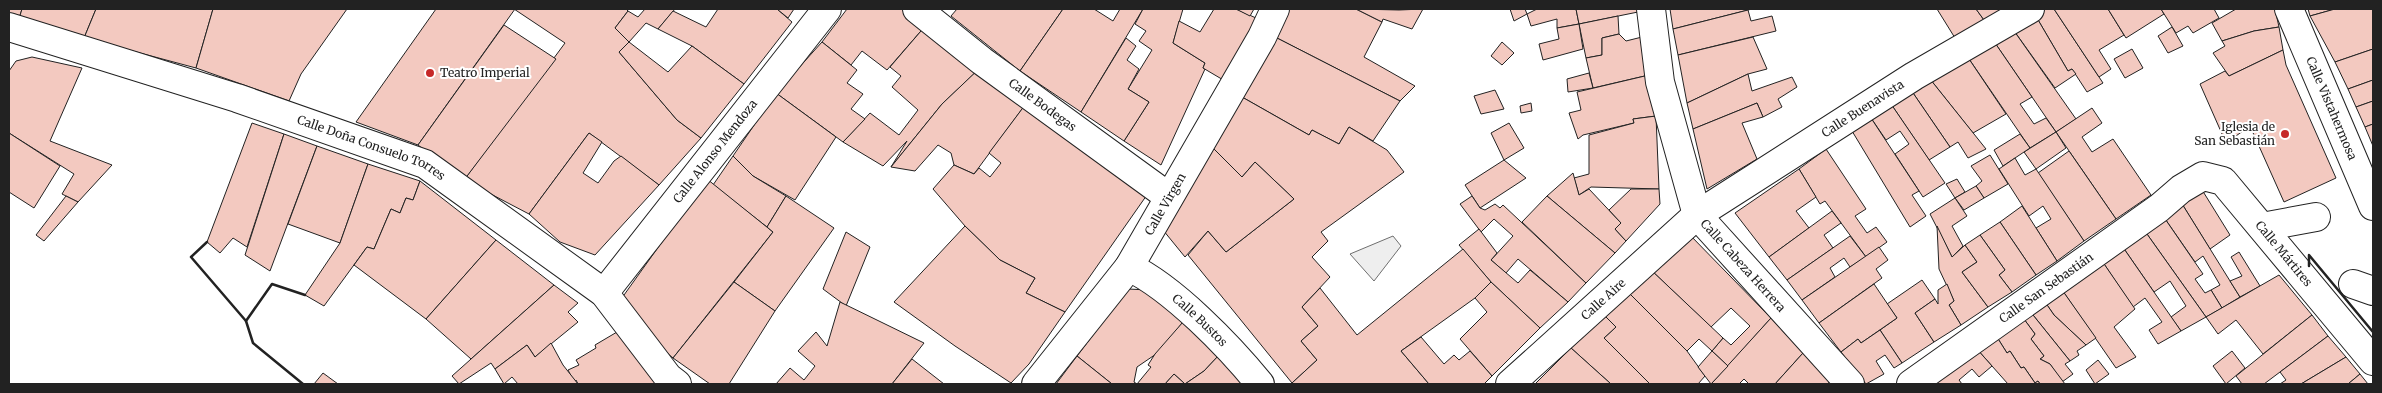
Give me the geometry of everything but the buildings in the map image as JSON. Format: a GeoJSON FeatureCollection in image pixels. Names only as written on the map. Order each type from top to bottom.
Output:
{"type":"FeatureCollection","features":[{"type":"Feature","properties":{"kind":"street","name":"Calle Alonso Mendoza"},"geometry":{"type":"LineString","coordinates":[[604,294],[827,9]]}},
{"type":"Feature","properties":{"kind":"street","name":"Calle Bodegas"},"geometry":{"type":"LineString","coordinates":[[917,9],[982,61],[1169,197]]}},
{"type":"Feature","properties":{"kind":"street","name":"Calle Virgen"},"geometry":{"type":"LineString","coordinates":[[1036,384],[1129,267],[1262,37],[1275,9]]}},
{"type":"Feature","properties":{"kind":"street","name":"Calle Cabeza Herrera"},"geometry":{"type":"LineString","coordinates":[[1651,9],[1660,82],[1697,215],[1850,384]]}},
{"type":"Feature","properties":{"kind":"street","name":"Calle Buenavista"},"geometry":{"type":"LineString","coordinates":[[1697,215],[1914,76],[2030,9]]}},
{"type":"Feature","properties":{"kind":"street","name":"Calle Vistahermosa"},"geometry":{"type":"LineString","coordinates":[[2290,9],[2373,206]]}},
{"type":"Feature","properties":{"kind":"street","name":"Calle Doña Consuelo Torres"},"geometry":{"type":"LineString","coordinates":[[9,27],[237,98],[425,164],[604,294],[673,380]]}},
{"type":"Feature","properties":{"kind":"street","name":"Calle Mártires"},"geometry":{"type":"LineString","coordinates":[[2181,189],[2203,176],[2223,181],[2373,362]]}},
{"type":"Feature","properties":{"kind":"street","name":"Calle San Sebastián"},"geometry":{"type":"LineString","coordinates":[[1911,384],[2159,208],[2181,189]]}},
{"type":"Feature","properties":{"kind":"street","name":"Calle Aire"},"geometry":{"type":"LineString","coordinates":[[1510,384],[1697,215]]}},
{"type":"Feature","properties":{"kind":"street"},"geometry":{"type":"LineString","coordinates":[[2262,227],[2316,218]]}},
{"type":"Feature","properties":{"kind":"street","name":"Calle Bustos"},"geometry":{"type":"LineString","coordinates":[[1129,267],[1149,276],[1194,315],[1260,384]]}},
{"type":"Feature","properties":{"kind":"shaded area"},"geometry":{"type":"Polygon","coordinates":[[[1393,236],[1401,246],[1374,281],[1350,254],[1393,236]]]}},
{"type":"Feature","properties":{"kind":"wall"},"geometry":{"type":"LineString","coordinates":[[207,242],[191,257],[246,321]]}},
{"type":"Feature","properties":{"kind":"wall"},"geometry":{"type":"LineString","coordinates":[[2309,266],[2309,255],[2373,332]]}},
{"type":"Feature","properties":{"kind":"wall"},"geometry":{"type":"LineString","coordinates":[[303,384],[253,343],[246,321],[272,284],[305,295]]}},
{"type":"Feature","properties":{"kind":"place","name":"Teatro Imperial"},"geometry":{"type":"Point","coordinates":[430,73]}},
{"type":"Feature","properties":{"kind":"place","name":"Iglesia de San Sebastián"},"geometry":{"type":"Point","coordinates":[2285,134]}}]}
